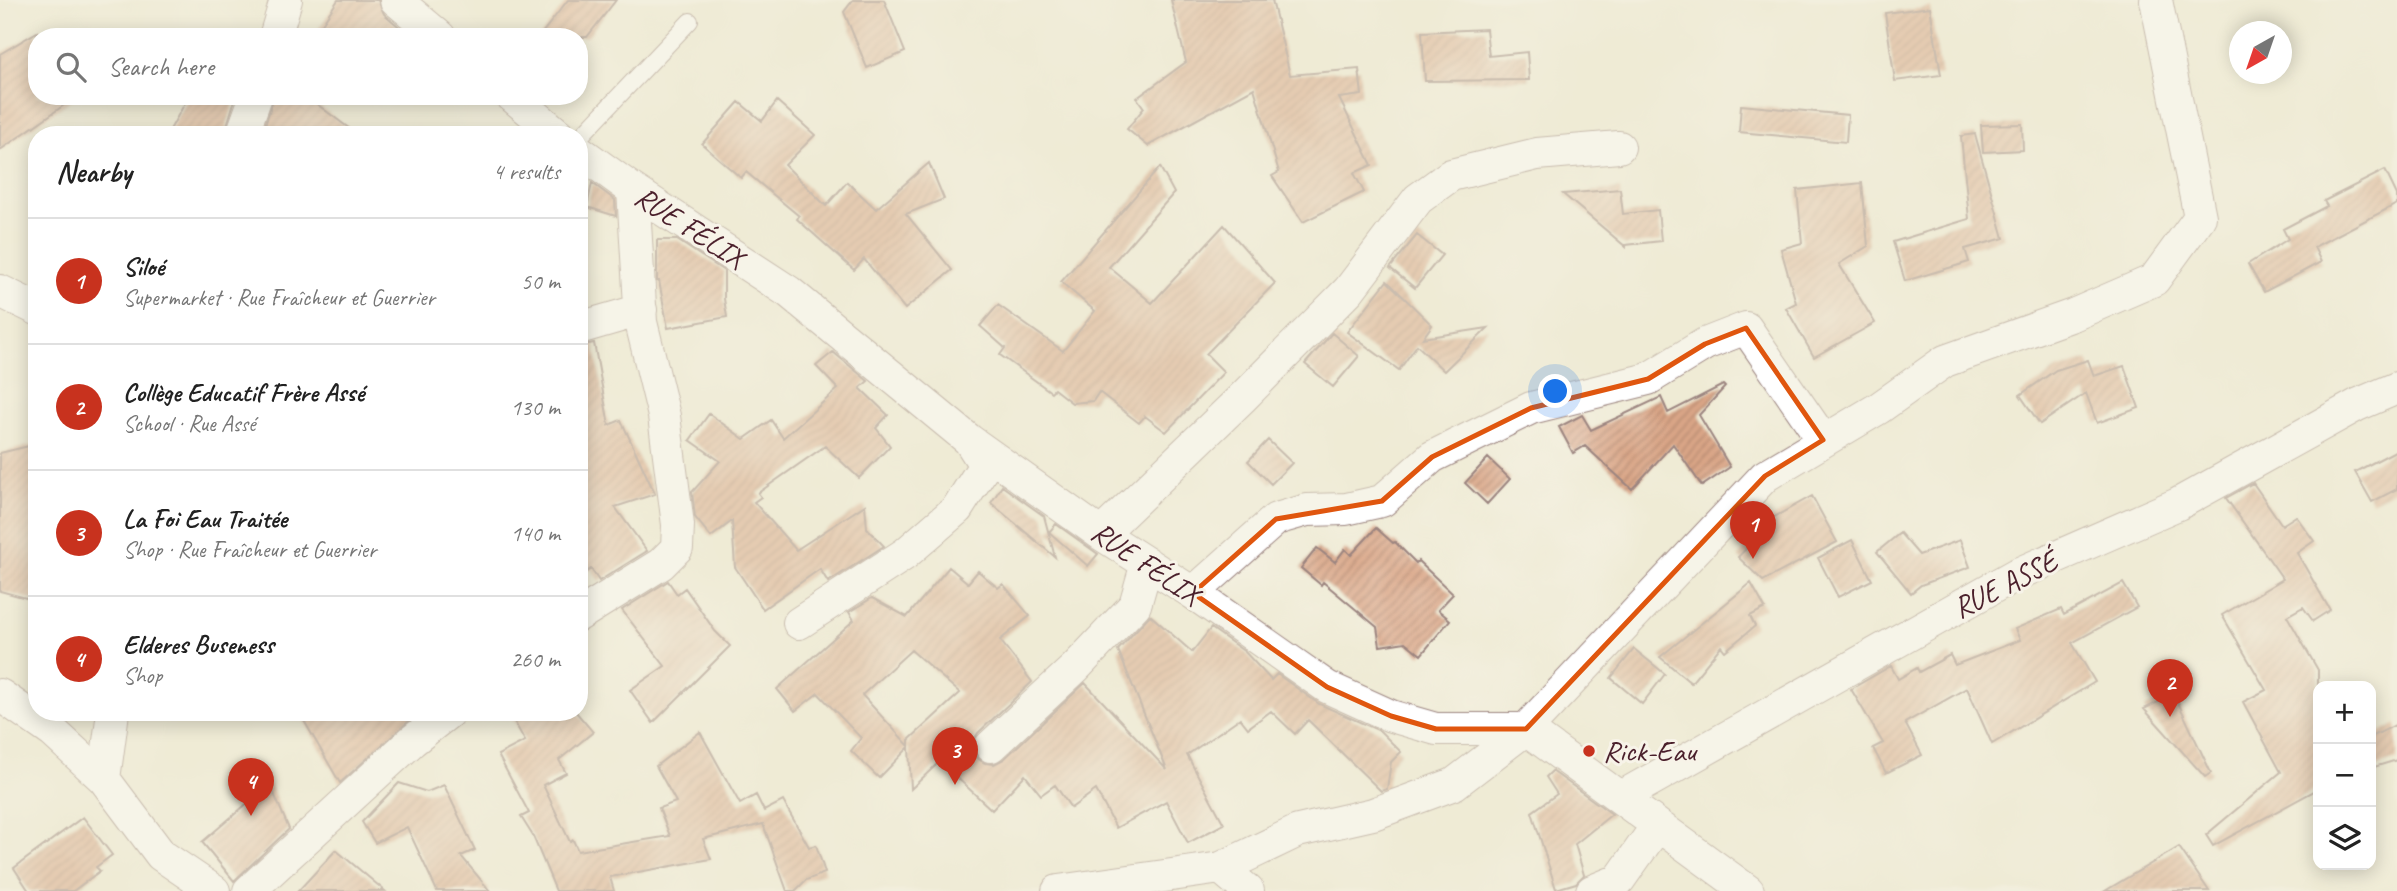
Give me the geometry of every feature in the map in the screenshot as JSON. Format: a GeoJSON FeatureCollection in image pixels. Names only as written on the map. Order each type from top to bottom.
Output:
{"type":"FeatureCollection","features":[{"type":"Feature","properties":{"kind":"street"},"geometry":{"type":"LineString","coordinates":[[278,28],[286,0]]}},
{"type":"Feature","properties":{"kind":"street"},"geometry":{"type":"LineString","coordinates":[[396,0],[429,28]]}},
{"type":"Feature","properties":{"kind":"street"},"geometry":{"type":"LineString","coordinates":[[1058,891],[1221,869],[1298,831],[1373,814],[1454,785],[1525,729],[1765,476],[1879,408],[1945,361],[2073,315],[2154,280],[2200,217],[2156,0]]}},
{"type":"Feature","properties":{"kind":"street"},"geometry":{"type":"LineString","coordinates":[[245,126],[253,105]]}},
{"type":"Feature","properties":{"kind":"street"},"geometry":{"type":"LineString","coordinates":[[523,105],[548,126]]}},
{"type":"Feature","properties":{"kind":"street"},"geometry":{"type":"LineString","coordinates":[[1101,534],[1349,290],[1418,200],[1451,175],[1537,154],[1619,147]]}},
{"type":"Feature","properties":{"kind":"street","name":"RUE FÉLIX"},"geometry":{"type":"LineString","coordinates":[[588,158],[789,292],[969,440],[1101,534],[1193,593],[1327,687],[1391,716],[1436,729],[1525,729]]}},
{"type":"Feature","properties":{"kind":"street"},"geometry":{"type":"LineString","coordinates":[[588,609],[661,564],[677,548],[678,525],[664,416],[641,322],[633,190]]}},
{"type":"Feature","properties":{"kind":"street"},"geometry":{"type":"LineString","coordinates":[[0,291],[28,305]]}},
{"type":"Feature","properties":{"kind":"street"},"geometry":{"type":"LineString","coordinates":[[588,325],[640,310]]}},
{"type":"Feature","properties":{"kind":"street"},"geometry":{"type":"LineString","coordinates":[[1193,593],[1276,519],[1307,510],[1346,509],[1382,501],[1432,457],[1531,408],[1648,379],[1705,344],[1746,328],[1823,440]]}},
{"type":"Feature","properties":{"kind":"street","name":"RUE ASSÉ"},"geometry":{"type":"LineString","coordinates":[[1621,797],[2015,575],[2178,504],[2357,405],[2397,388]]}},
{"type":"Feature","properties":{"kind":"street"},"geometry":{"type":"LineString","coordinates":[[799,623],[905,554],[957,509],[985,465],[969,440]]}},
{"type":"Feature","properties":{"kind":"street"},"geometry":{"type":"LineString","coordinates":[[991,746],[1076,667],[1135,605],[1147,563]]}},
{"type":"Feature","properties":{"kind":"street"},"geometry":{"type":"LineString","coordinates":[[0,695],[28,715]]}},
{"type":"Feature","properties":{"kind":"street"},"geometry":{"type":"LineString","coordinates":[[37,721],[104,779],[161,855],[214,891]]}},
{"type":"Feature","properties":{"kind":"street"},"geometry":{"type":"LineString","coordinates":[[104,779],[112,721]]}},
{"type":"Feature","properties":{"kind":"street"},"geometry":{"type":"LineString","coordinates":[[249,891],[412,741],[438,721]]}},
{"type":"Feature","properties":{"kind":"street"},"geometry":{"type":"LineString","coordinates":[[1525,729],[1748,891]]}},
{"type":"Feature","properties":{"kind":"street"},"geometry":{"type":"LineString","coordinates":[[1592,891],[1619,880],[1657,826]]}},
{"type":"Feature","properties":{"kind":"street"},"geometry":{"type":"LineString","coordinates":[[1221,869],[1248,891]]}},
{"type":"Feature","properties":{"kind":"lane"},"geometry":{"type":"LineString","coordinates":[[588,129],[690,21]]}},
{"type":"Feature","properties":{"kind":"highlighted area"},"geometry":{"type":"Polygon","coordinates":[[[1746,328],[1823,440],[1765,476],[1526,729],[1436,729],[1391,716],[1327,687],[1193,593],[1276,519],[1382,501],[1432,457],[1531,408],[1648,379],[1705,344],[1746,328]]]}},
{"type":"Feature","properties":{"kind":"building"},"geometry":{"type":"Polygon","coordinates":[[[338,0],[378,0],[384,14],[400,28],[319,28],[338,0]]]}},
{"type":"Feature","properties":{"kind":"building"},"geometry":{"type":"Polygon","coordinates":[[[568,0],[616,0],[588,36],[588,28],[546,28],[568,0]]]}},
{"type":"Feature","properties":{"kind":"building"},"geometry":{"type":"Polygon","coordinates":[[[853,0],[884,0],[905,52],[867,68],[844,12],[853,0]]]}},
{"type":"Feature","properties":{"kind":"building"},"geometry":{"type":"Polygon","coordinates":[[[1171,0],[1272,0],[1290,75],[1359,69],[1362,95],[1339,98],[1372,165],[1354,173],[1364,192],[1303,222],[1272,176],[1279,172],[1254,88],[1148,146],[1127,129],[1144,108],[1137,98],[1186,62],[1171,0]]]}},
{"type":"Feature","properties":{"kind":"building"},"geometry":{"type":"Polygon","coordinates":[[[1930,7],[1941,75],[1895,81],[1885,13],[1930,7]]]}},
{"type":"Feature","properties":{"kind":"building"},"geometry":{"type":"Polygon","coordinates":[[[1486,29],[1489,56],[1527,52],[1529,80],[1425,81],[1422,32],[1486,29]]]}},
{"type":"Feature","properties":{"kind":"building"},"geometry":{"type":"Polygon","coordinates":[[[28,37],[28,105],[64,105],[34,126],[28,126],[28,130],[0,150],[0,54],[28,37]]]}},
{"type":"Feature","properties":{"kind":"building"},"geometry":{"type":"Polygon","coordinates":[[[777,101],[815,135],[785,165],[826,206],[847,182],[876,209],[929,163],[944,199],[906,214],[952,270],[905,309],[864,259],[854,270],[797,219],[799,216],[746,172],[741,178],[702,144],[739,102],[762,121],[777,101]]]}},
{"type":"Feature","properties":{"kind":"building"},"geometry":{"type":"Polygon","coordinates":[[[184,105],[233,105],[227,126],[172,126],[184,105]]]}},
{"type":"Feature","properties":{"kind":"building"},"geometry":{"type":"Polygon","coordinates":[[[271,105],[318,105],[346,126],[265,126],[271,105]]]}},
{"type":"Feature","properties":{"kind":"building"},"geometry":{"type":"Polygon","coordinates":[[[1741,105],[1848,115],[1846,142],[1739,132],[1741,105]]]}},
{"type":"Feature","properties":{"kind":"building"},"geometry":{"type":"Polygon","coordinates":[[[2022,124],[2023,150],[1983,152],[1981,125],[2022,124]]]}},
{"type":"Feature","properties":{"kind":"building"},"geometry":{"type":"Polygon","coordinates":[[[1975,134],[2004,238],[1965,249],[1969,262],[1905,281],[1893,242],[1969,219],[1961,136],[1975,134]]]}},
{"type":"Feature","properties":{"kind":"building"},"geometry":{"type":"Polygon","coordinates":[[[1160,167],[1174,193],[1109,267],[1152,303],[1224,225],[1275,283],[1206,354],[1224,372],[1166,432],[1145,416],[1139,423],[1099,392],[1093,401],[1072,403],[1054,389],[1051,392],[1000,355],[1005,348],[980,326],[998,305],[1063,351],[1095,311],[1061,282],[1160,167]]]}},
{"type":"Feature","properties":{"kind":"building"},"geometry":{"type":"Polygon","coordinates":[[[2385,170],[2397,195],[2397,204],[2314,247],[2321,262],[2264,292],[2248,264],[2288,239],[2283,229],[2327,206],[2324,201],[2385,170]]]}},
{"type":"Feature","properties":{"kind":"building"},"geometry":{"type":"Polygon","coordinates":[[[592,183],[615,200],[616,216],[588,207],[592,183]]]}},
{"type":"Feature","properties":{"kind":"building"},"geometry":{"type":"Polygon","coordinates":[[[1862,183],[1868,246],[1839,264],[1875,323],[1814,357],[1786,308],[1796,303],[1781,249],[1802,243],[1797,190],[1862,183]]]}},
{"type":"Feature","properties":{"kind":"building"},"geometry":{"type":"Polygon","coordinates":[[[1620,189],[1623,214],[1658,210],[1661,241],[1626,247],[1563,194],[1620,189]]]}},
{"type":"Feature","properties":{"kind":"building"},"geometry":{"type":"Polygon","coordinates":[[[1417,235],[1442,255],[1415,288],[1390,268],[1417,235]]]}},
{"type":"Feature","properties":{"kind":"building"},"geometry":{"type":"Polygon","coordinates":[[[657,240],[677,240],[724,271],[727,317],[668,328],[657,281],[657,240]]]}},
{"type":"Feature","properties":{"kind":"building"},"geometry":{"type":"Polygon","coordinates":[[[1387,281],[1432,325],[1423,338],[1488,328],[1444,371],[1417,345],[1399,370],[1347,332],[1387,281]]]}},
{"type":"Feature","properties":{"kind":"building"},"geometry":{"type":"Polygon","coordinates":[[[1332,333],[1359,356],[1333,387],[1305,364],[1332,333]]]}},
{"type":"Feature","properties":{"kind":"building"},"geometry":{"type":"Polygon","coordinates":[[[594,343],[609,425],[621,420],[655,494],[615,507],[647,551],[599,581],[591,569],[588,571],[588,344],[594,343]]]}},
{"type":"Feature","properties":{"kind":"building"},"geometry":{"type":"Polygon","coordinates":[[[833,352],[868,381],[860,388],[888,415],[876,428],[890,446],[859,478],[825,446],[758,493],[761,497],[754,502],[796,550],[865,505],[867,528],[884,546],[828,582],[820,569],[763,609],[735,567],[732,521],[711,537],[695,517],[692,492],[720,461],[690,440],[709,414],[744,439],[771,420],[783,438],[838,389],[816,366],[833,352]]]}},
{"type":"Feature","properties":{"kind":"building"},"geometry":{"type":"Polygon","coordinates":[[[2088,360],[2094,376],[2124,366],[2139,408],[2097,423],[2086,393],[2040,424],[2020,395],[2056,370],[2088,360]]]}},
{"type":"Feature","properties":{"kind":"building"},"geometry":{"type":"Polygon","coordinates":[[[1723,385],[1725,387],[1699,415],[1730,467],[1702,486],[1673,444],[1632,489],[1585,446],[1573,453],[1559,427],[1582,415],[1591,430],[1661,397],[1668,413],[1723,385]]]}},
{"type":"Feature","properties":{"kind":"building"},"geometry":{"type":"Polygon","coordinates":[[[1268,440],[1292,463],[1271,484],[1248,461],[1268,440]]]}},
{"type":"Feature","properties":{"kind":"building"},"geometry":{"type":"Polygon","coordinates":[[[28,446],[28,599],[0,591],[0,453],[28,446]]]}},
{"type":"Feature","properties":{"kind":"building"},"geometry":{"type":"Polygon","coordinates":[[[2397,450],[2397,489],[2372,502],[2355,472],[2397,450]]]}},
{"type":"Feature","properties":{"kind":"building"},"geometry":{"type":"Polygon","coordinates":[[[1488,458],[1510,479],[1487,504],[1465,483],[1488,458]]]}},
{"type":"Feature","properties":{"kind":"building"},"geometry":{"type":"Polygon","coordinates":[[[2253,483],[2282,525],[2296,516],[2314,541],[2297,553],[2330,610],[2313,621],[2303,607],[2287,616],[2318,670],[2318,681],[2313,681],[2313,792],[2213,846],[2206,835],[2281,772],[2243,702],[2266,690],[2222,615],[2283,579],[2226,498],[2253,483]]]}},
{"type":"Feature","properties":{"kind":"building"},"geometry":{"type":"Polygon","coordinates":[[[1002,486],[1044,516],[1055,557],[991,503],[1002,486]]]}},
{"type":"Feature","properties":{"kind":"building"},"geometry":{"type":"Polygon","coordinates":[[[1812,496],[1837,542],[1763,581],[1738,557],[1763,531],[1760,525],[1812,496]]]}},
{"type":"Feature","properties":{"kind":"building"},"geometry":{"type":"Polygon","coordinates":[[[1056,524],[1098,554],[1088,566],[1049,532],[1056,524]]]}},
{"type":"Feature","properties":{"kind":"building"},"geometry":{"type":"Polygon","coordinates":[[[1376,528],[1416,563],[1418,561],[1453,594],[1438,610],[1450,620],[1421,655],[1405,642],[1380,646],[1377,627],[1323,582],[1321,585],[1301,568],[1317,548],[1335,562],[1345,549],[1351,555],[1376,528]]]}},
{"type":"Feature","properties":{"kind":"building"},"geometry":{"type":"Polygon","coordinates":[[[1900,533],[1919,555],[1960,540],[1970,567],[1921,585],[1911,593],[1877,552],[1900,533]]]}},
{"type":"Feature","properties":{"kind":"building"},"geometry":{"type":"Polygon","coordinates":[[[1852,540],[1872,580],[1838,597],[1818,558],[1852,540]]]}},
{"type":"Feature","properties":{"kind":"building"},"geometry":{"type":"Polygon","coordinates":[[[949,567],[968,583],[978,571],[998,588],[1003,584],[1030,616],[1000,640],[1032,682],[978,733],[973,751],[977,758],[985,763],[994,764],[1004,759],[1085,683],[1167,770],[1118,650],[1150,615],[1192,652],[1211,628],[1245,652],[1271,680],[1277,674],[1319,704],[1380,731],[1401,752],[1391,762],[1387,789],[1381,791],[1308,720],[1295,734],[1271,711],[1248,728],[1240,718],[1187,755],[1224,824],[1188,843],[1166,801],[1116,828],[1096,790],[1071,808],[1055,785],[1041,795],[1025,775],[992,810],[937,759],[937,764],[911,789],[909,747],[879,778],[851,751],[861,738],[818,693],[795,711],[777,689],[854,620],[849,612],[872,598],[907,617],[949,567]],[[911,650],[862,695],[909,746],[909,740],[960,693],[911,650]]]}},
{"type":"Feature","properties":{"kind":"building"},"geometry":{"type":"Polygon","coordinates":[[[668,581],[677,594],[685,588],[715,631],[730,646],[653,723],[630,690],[665,666],[622,610],[668,581]]]}},
{"type":"Feature","properties":{"kind":"building"},"geometry":{"type":"Polygon","coordinates":[[[1751,583],[1765,608],[1750,616],[1755,626],[1725,651],[1721,646],[1691,683],[1660,657],[1751,583]]]}},
{"type":"Feature","properties":{"kind":"building"},"geometry":{"type":"Polygon","coordinates":[[[2123,583],[2137,607],[2072,643],[2095,682],[1992,744],[1967,688],[1905,723],[1922,755],[1886,773],[1873,748],[1883,743],[1851,689],[1891,666],[1898,679],[1917,668],[1919,672],[1950,655],[1955,665],[2020,640],[2015,629],[2061,609],[2064,615],[2123,583]]]}},
{"type":"Feature","properties":{"kind":"building"},"geometry":{"type":"Polygon","coordinates":[[[1634,649],[1665,674],[1642,704],[1611,678],[1634,649]]]}},
{"type":"Feature","properties":{"kind":"building"},"geometry":{"type":"Polygon","coordinates":[[[2174,694],[2211,773],[2205,777],[2144,709],[2174,694]]]}},
{"type":"Feature","properties":{"kind":"building"},"geometry":{"type":"Polygon","coordinates":[[[304,721],[409,721],[340,783],[304,721]]]}},
{"type":"Feature","properties":{"kind":"building"},"geometry":{"type":"Polygon","coordinates":[[[514,721],[584,721],[593,732],[559,760],[566,773],[543,785],[570,842],[573,840],[578,851],[670,836],[659,808],[676,802],[656,766],[700,732],[740,804],[756,795],[764,811],[783,801],[809,847],[816,845],[825,873],[806,880],[795,891],[787,891],[763,824],[703,839],[711,859],[610,877],[614,891],[556,891],[533,836],[521,817],[529,813],[498,755],[525,741],[514,721]]]}},
{"type":"Feature","properties":{"kind":"building"},"geometry":{"type":"Polygon","coordinates":[[[2397,724],[2397,760],[2376,766],[2376,734],[2397,724]]]}},
{"type":"Feature","properties":{"kind":"building"},"geometry":{"type":"Polygon","coordinates":[[[1552,771],[1612,814],[1575,844],[1584,875],[1576,883],[1556,889],[1532,812],[1557,794],[1546,777],[1552,771]]]}},
{"type":"Feature","properties":{"kind":"building"},"geometry":{"type":"Polygon","coordinates":[[[399,783],[427,792],[444,785],[475,850],[461,856],[490,891],[437,891],[407,827],[375,843],[362,822],[399,783]]]}},
{"type":"Feature","properties":{"kind":"building"},"geometry":{"type":"Polygon","coordinates":[[[270,784],[289,829],[234,881],[202,842],[270,784]]]}},
{"type":"Feature","properties":{"kind":"building"},"geometry":{"type":"Polygon","coordinates":[[[83,817],[112,855],[96,867],[100,871],[73,891],[29,891],[14,868],[83,817]]]}},
{"type":"Feature","properties":{"kind":"building"},"geometry":{"type":"Polygon","coordinates":[[[2179,847],[2209,891],[2105,891],[2179,847]]]}},
{"type":"Feature","properties":{"kind":"building"},"geometry":{"type":"Polygon","coordinates":[[[336,850],[385,891],[298,891],[336,850]]]}},
{"type":"Feature","properties":{"kind":"place","name":"Siloé"},"geometry":{"type":"Point","coordinates":[1753,559]}},
{"type":"Feature","properties":{"kind":"place","name":"Collège Educatif Frère Assé"},"geometry":{"type":"Point","coordinates":[2170,717]}},
{"type":"Feature","properties":{"kind":"place","name":"Rick-Eau"},"geometry":{"type":"Point","coordinates":[1589,751]}},
{"type":"Feature","properties":{"kind":"place","name":"La Foi Eau Traitée"},"geometry":{"type":"Point","coordinates":[955,785]}},
{"type":"Feature","properties":{"kind":"place","name":"Elderes Buseness"},"geometry":{"type":"Point","coordinates":[251,816]}}]}
